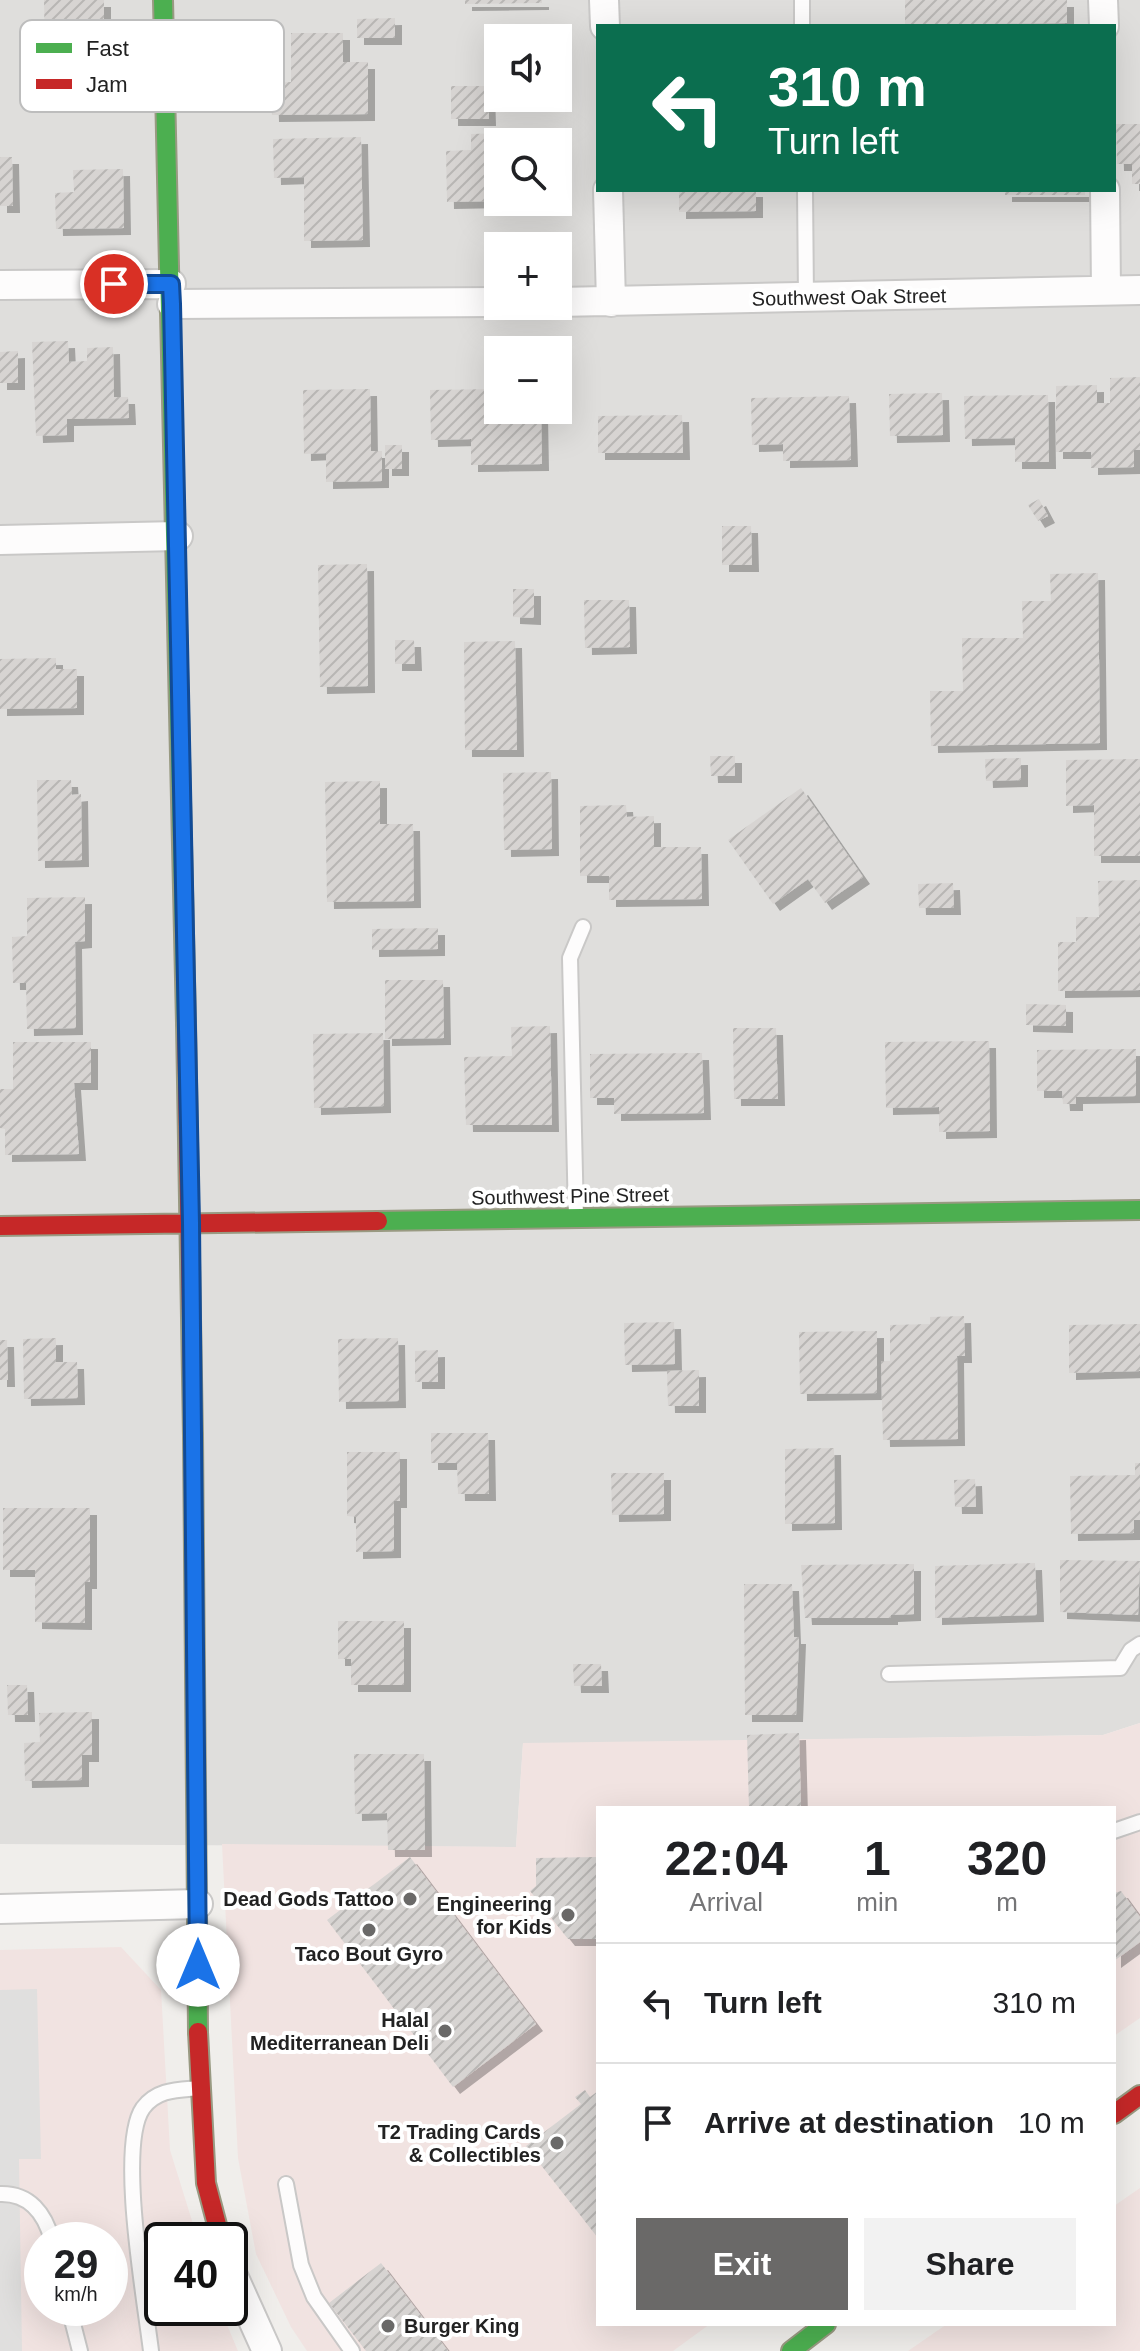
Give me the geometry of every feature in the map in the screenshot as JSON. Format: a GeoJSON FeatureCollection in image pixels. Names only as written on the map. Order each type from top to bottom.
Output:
{"type":"FeatureCollection","features":[{"type":"Feature","properties":{"kind":"main road"},"geometry":{"type":"LineString","coordinates":[[163,0],[164,20]]}},
{"type":"Feature","properties":{"kind":"main road"},"geometry":{"type":"LineString","coordinates":[[166,112],[178,536],[191,1223],[199,2088],[206,2183],[216,2222]]}},
{"type":"Feature","properties":{"kind":"main road","name":"Southwest Pine Street"},"geometry":{"type":"LineString","coordinates":[[0,1226],[1140,1210]]}},
{"type":"Feature","properties":{"kind":"main road"},"geometry":{"type":"LineString","coordinates":[[1116,2113],[1140,2095]]}},
{"type":"Feature","properties":{"kind":"main road"},"geometry":{"type":"LineString","coordinates":[[791,2351],[823,2326]]}},
{"type":"Feature","properties":{"kind":"street"},"geometry":{"type":"LineString","coordinates":[[604,0],[605,24]]}},
{"type":"Feature","properties":{"kind":"street"},"geometry":{"type":"LineString","coordinates":[[1103,0],[1104,24]]}},
{"type":"Feature","properties":{"kind":"street"},"geometry":{"type":"LineString","coordinates":[[608,192],[611,302]]}},
{"type":"Feature","properties":{"kind":"street"},"geometry":{"type":"LineString","coordinates":[[1105,192],[1106,290]]}},
{"type":"Feature","properties":{"kind":"street"},"geometry":{"type":"LineString","coordinates":[[0,285],[171,294],[484,302]]}},
{"type":"Feature","properties":{"kind":"street","name":"Southwest Oak Street"},"geometry":{"type":"LineString","coordinates":[[572,302],[1140,290]]}},
{"type":"Feature","properties":{"kind":"street"},"geometry":{"type":"LineString","coordinates":[[0,540],[178,536]]}},
{"type":"Feature","properties":{"kind":"street"},"geometry":{"type":"LineString","coordinates":[[0,1909],[198,1904]]}},
{"type":"Feature","properties":{"kind":"street"},"geometry":{"type":"LineString","coordinates":[[248,2309],[267,2351]]}},
{"type":"Feature","properties":{"kind":"lane"},"geometry":{"type":"LineString","coordinates":[[802,0],[802,24]]}},
{"type":"Feature","properties":{"kind":"lane"},"geometry":{"type":"LineString","coordinates":[[805,192],[806,298]]}},
{"type":"Feature","properties":{"kind":"lane"},"geometry":{"type":"LineString","coordinates":[[576,1218],[570,958],[583,927]]}},
{"type":"Feature","properties":{"kind":"lane"},"geometry":{"type":"LineString","coordinates":[[889,1674],[1120,1668],[1131,1650],[1140,1644]]}},
{"type":"Feature","properties":{"kind":"lane"},"geometry":{"type":"LineString","coordinates":[[1116,1830],[1140,1822]]}},
{"type":"Feature","properties":{"kind":"lane"},"geometry":{"type":"LineString","coordinates":[[151,2351],[132,2179],[136,2122],[144,2107],[157,2096],[199,2088]]}},
{"type":"Feature","properties":{"kind":"lane"},"geometry":{"type":"LineString","coordinates":[[286,2184],[301,2265],[314,2297],[352,2351]]}},
{"type":"Feature","properties":{"kind":"lane"},"geometry":{"type":"LineString","coordinates":[[0,2194],[11,2193],[27,2201],[45,2216],[47,2222]]}},
{"type":"Feature","properties":{"kind":"lane"},"geometry":{"type":"LineString","coordinates":[[74,2326],[80,2351]]}},
{"type":"Feature","properties":{"kind":"shaded area"},"geometry":{"type":"Polygon","coordinates":[[[0,0],[1140,0],[1140,1723],[1103,1735],[523,1744],[516,1847],[0,1844],[0,0]]]}},
{"type":"Feature","properties":{"kind":"shaded area"},"geometry":{"type":"Polygon","coordinates":[[[1140,1723],[1140,2018],[1116,2035],[1116,1806],[596,1806],[596,2326],[707,2326],[673,2351],[307,2351],[291,2327],[256,2254],[238,2158],[222,1844],[516,1847],[523,1743],[1103,1735],[1140,1723]]]}},
{"type":"Feature","properties":{"kind":"shaded area"},"geometry":{"type":"Polygon","coordinates":[[[121,1947],[161,1990],[170,2150],[192,2222],[144,2222],[144,2326],[228,2326],[238,2351],[0,2351],[0,1950],[121,1947]]]}},
{"type":"Feature","properties":{"kind":"shaded area"},"geometry":{"type":"Polygon","coordinates":[[[37,1989],[41,2159],[19,2159],[22,2351],[0,2351],[0,1990],[37,1989]]]}},
{"type":"Feature","properties":{"kind":"shaded area"},"geometry":{"type":"Polygon","coordinates":[[[1140,2188],[1140,2351],[908,2351],[944,2326],[1116,2326],[1116,2205],[1140,2188]]]}},
{"type":"Feature","properties":{"kind":"building"},"geometry":{"type":"Polygon","coordinates":[[[44,0],[104,0],[104,20],[44,20],[44,0]]]}},
{"type":"Feature","properties":{"kind":"building"},"geometry":{"type":"Polygon","coordinates":[[[465,0],[542,0],[542,3],[465,4],[465,0]]]}},
{"type":"Feature","properties":{"kind":"building"},"geometry":{"type":"Polygon","coordinates":[[[905,0],[1067,0],[1067,23],[905,24],[905,0]]]}},
{"type":"Feature","properties":{"kind":"building"},"geometry":{"type":"Polygon","coordinates":[[[395,18],[395,38],[357,38],[357,19],[395,18]]]}},
{"type":"Feature","properties":{"kind":"building"},"geometry":{"type":"Polygon","coordinates":[[[291,33],[343,33],[343,62],[368,62],[368,114],[272,115],[272,112],[284,112],[284,82],[291,82],[291,33]]]}},
{"type":"Feature","properties":{"kind":"building"},"geometry":{"type":"Polygon","coordinates":[[[451,86],[484,86],[484,112],[489,112],[489,119],[451,119],[451,86]]]}},
{"type":"Feature","properties":{"kind":"building"},"geometry":{"type":"Polygon","coordinates":[[[1116,124],[1140,124],[1140,184],[1132,184],[1132,164],[1117,164],[1116,124]]]}},
{"type":"Feature","properties":{"kind":"building"},"geometry":{"type":"Polygon","coordinates":[[[471,134],[484,134],[484,201],[447,202],[446,151],[471,150],[471,134]]]}},
{"type":"Feature","properties":{"kind":"building"},"geometry":{"type":"Polygon","coordinates":[[[361,137],[363,240],[304,241],[304,177],[274,178],[273,139],[361,137]]]}},
{"type":"Feature","properties":{"kind":"building"},"geometry":{"type":"Polygon","coordinates":[[[0,157],[12,157],[13,206],[0,206],[0,157]]]}},
{"type":"Feature","properties":{"kind":"building"},"geometry":{"type":"Polygon","coordinates":[[[123,169],[124,228],[56,229],[55,193],[74,192],[73,170],[123,169]]]}},
{"type":"Feature","properties":{"kind":"building"},"geometry":{"type":"Polygon","coordinates":[[[679,192],[756,192],[756,211],[679,212],[679,192]]]}},
{"type":"Feature","properties":{"kind":"building"},"geometry":{"type":"Polygon","coordinates":[[[1005,192],[1085,192],[1085,195],[1005,195],[1005,192]]]}},
{"type":"Feature","properties":{"kind":"building"},"geometry":{"type":"Polygon","coordinates":[[[68,341],[69,362],[87,361],[87,348],[113,347],[114,397],[128,397],[129,418],[67,419],[67,435],[36,436],[32,342],[68,341]]]}},
{"type":"Feature","properties":{"kind":"building"},"geometry":{"type":"Polygon","coordinates":[[[18,351],[18,383],[0,383],[0,352],[18,351]]]}},
{"type":"Feature","properties":{"kind":"building"},"geometry":{"type":"Polygon","coordinates":[[[1140,377],[1140,450],[1134,450],[1134,467],[1091,468],[1091,452],[1056,452],[1056,386],[1097,385],[1097,403],[1110,403],[1110,378],[1140,377]]]}},
{"type":"Feature","properties":{"kind":"building"},"geometry":{"type":"Polygon","coordinates":[[[370,389],[371,451],[382,451],[382,481],[326,482],[326,453],[304,454],[303,390],[370,389]]]}},
{"type":"Feature","properties":{"kind":"building"},"geometry":{"type":"Polygon","coordinates":[[[484,389],[484,424],[541,424],[542,464],[471,465],[471,439],[431,440],[430,390],[484,389]]]}},
{"type":"Feature","properties":{"kind":"building"},"geometry":{"type":"Polygon","coordinates":[[[942,393],[943,435],[890,436],[889,394],[942,393]]]}},
{"type":"Feature","properties":{"kind":"building"},"geometry":{"type":"Polygon","coordinates":[[[1048,395],[1049,462],[1015,462],[1015,438],[965,439],[964,396],[1048,395]]]}},
{"type":"Feature","properties":{"kind":"building"},"geometry":{"type":"Polygon","coordinates":[[[849,396],[851,460],[783,461],[783,444],[752,445],[751,398],[849,396]]]}},
{"type":"Feature","properties":{"kind":"building"},"geometry":{"type":"Polygon","coordinates":[[[682,415],[683,453],[598,453],[598,416],[682,415]]]}},
{"type":"Feature","properties":{"kind":"building"},"geometry":{"type":"Polygon","coordinates":[[[385,445],[402,445],[402,469],[385,469],[385,445]]]}},
{"type":"Feature","properties":{"kind":"building"},"geometry":{"type":"Polygon","coordinates":[[[1039,499],[1048,516],[1038,521],[1028,505],[1039,499]]]}},
{"type":"Feature","properties":{"kind":"building"},"geometry":{"type":"Polygon","coordinates":[[[722,526],[751,526],[752,565],[722,565],[722,526]]]}},
{"type":"Feature","properties":{"kind":"building"},"geometry":{"type":"Polygon","coordinates":[[[367,564],[368,686],[320,687],[318,565],[367,564]]]}},
{"type":"Feature","properties":{"kind":"building"},"geometry":{"type":"Polygon","coordinates":[[[1098,573],[1100,743],[931,746],[930,691],[963,691],[962,638],[1023,638],[1022,601],[1051,601],[1050,574],[1098,573]]]}},
{"type":"Feature","properties":{"kind":"building"},"geometry":{"type":"Polygon","coordinates":[[[513,589],[534,589],[534,618],[513,617],[513,589]]]}},
{"type":"Feature","properties":{"kind":"building"},"geometry":{"type":"Polygon","coordinates":[[[584,600],[629,600],[630,647],[585,648],[584,600]]]}},
{"type":"Feature","properties":{"kind":"building"},"geometry":{"type":"Polygon","coordinates":[[[395,640],[414,640],[415,664],[395,664],[395,640]]]}},
{"type":"Feature","properties":{"kind":"building"},"geometry":{"type":"Polygon","coordinates":[[[515,641],[517,750],[465,750],[464,642],[515,641]]]}},
{"type":"Feature","properties":{"kind":"building"},"geometry":{"type":"Polygon","coordinates":[[[56,658],[56,669],[77,669],[77,708],[0,709],[0,659],[56,658]]]}},
{"type":"Feature","properties":{"kind":"building"},"geometry":{"type":"Polygon","coordinates":[[[710,756],[735,756],[735,776],[711,776],[710,756]]]}},
{"type":"Feature","properties":{"kind":"building"},"geometry":{"type":"Polygon","coordinates":[[[1021,758],[1021,780],[986,781],[985,759],[1021,758]]]}},
{"type":"Feature","properties":{"kind":"building"},"geometry":{"type":"Polygon","coordinates":[[[1140,759],[1140,856],[1094,856],[1094,805],[1066,806],[1066,760],[1140,759]]]}},
{"type":"Feature","properties":{"kind":"building"},"geometry":{"type":"Polygon","coordinates":[[[551,772],[552,849],[504,850],[503,773],[551,772]]]}},
{"type":"Feature","properties":{"kind":"building"},"geometry":{"type":"Polygon","coordinates":[[[37,780],[71,780],[72,795],[81,794],[82,860],[38,861],[37,780]]]}},
{"type":"Feature","properties":{"kind":"building"},"geometry":{"type":"Polygon","coordinates":[[[380,781],[380,824],[413,824],[414,901],[327,902],[325,782],[380,781]]]}},
{"type":"Feature","properties":{"kind":"building"},"geometry":{"type":"Polygon","coordinates":[[[801,788],[863,877],[825,903],[808,879],[773,904],[728,840],[801,788]]]}},
{"type":"Feature","properties":{"kind":"building"},"geometry":{"type":"Polygon","coordinates":[[[626,805],[627,817],[654,816],[654,847],[701,847],[702,899],[609,900],[609,876],[580,876],[580,806],[626,805]]]}},
{"type":"Feature","properties":{"kind":"building"},"geometry":{"type":"Polygon","coordinates":[[[1140,880],[1140,990],[1058,991],[1058,942],[1076,942],[1076,917],[1099,917],[1098,881],[1140,880]]]}},
{"type":"Feature","properties":{"kind":"building"},"geometry":{"type":"Polygon","coordinates":[[[953,883],[954,908],[919,908],[918,884],[953,883]]]}},
{"type":"Feature","properties":{"kind":"building"},"geometry":{"type":"Polygon","coordinates":[[[85,897],[85,941],[75,942],[76,1028],[27,1029],[26,983],[13,983],[12,937],[27,936],[27,898],[85,897]]]}},
{"type":"Feature","properties":{"kind":"building"},"geometry":{"type":"Polygon","coordinates":[[[438,928],[438,949],[372,950],[372,929],[438,928]]]}},
{"type":"Feature","properties":{"kind":"building"},"geometry":{"type":"Polygon","coordinates":[[[385,980],[443,980],[444,1038],[385,1039],[385,980]]]}},
{"type":"Feature","properties":{"kind":"building"},"geometry":{"type":"Polygon","coordinates":[[[1026,1004],[1066,1005],[1066,1026],[1026,1025],[1026,1004]]]}},
{"type":"Feature","properties":{"kind":"building"},"geometry":{"type":"Polygon","coordinates":[[[550,1026],[552,1125],[466,1125],[464,1057],[512,1056],[511,1027],[550,1026]]]}},
{"type":"Feature","properties":{"kind":"building"},"geometry":{"type":"Polygon","coordinates":[[[733,1028],[776,1028],[778,1099],[734,1099],[733,1028]]]}},
{"type":"Feature","properties":{"kind":"building"},"geometry":{"type":"Polygon","coordinates":[[[383,1033],[384,1106],[314,1108],[313,1034],[383,1033]]]}},
{"type":"Feature","properties":{"kind":"building"},"geometry":{"type":"Polygon","coordinates":[[[989,1041],[990,1131],[939,1132],[939,1107],[886,1108],[885,1042],[989,1041]]]}},
{"type":"Feature","properties":{"kind":"building"},"geometry":{"type":"Polygon","coordinates":[[[13,1042],[91,1042],[91,1083],[74,1083],[79,1154],[5,1155],[5,1129],[0,1128],[0,1089],[13,1089],[13,1042]]]}},
{"type":"Feature","properties":{"kind":"building"},"geometry":{"type":"Polygon","coordinates":[[[1136,1049],[1136,1096],[1076,1097],[1076,1104],[1063,1104],[1062,1091],[1037,1091],[1037,1050],[1136,1049]]]}},
{"type":"Feature","properties":{"kind":"building"},"geometry":{"type":"Polygon","coordinates":[[[702,1053],[704,1113],[614,1114],[614,1098],[590,1098],[590,1054],[702,1053]]]}},
{"type":"Feature","properties":{"kind":"building"},"geometry":{"type":"Polygon","coordinates":[[[964,1316],[965,1356],[957,1356],[958,1439],[883,1440],[881,1361],[890,1361],[890,1325],[930,1324],[930,1317],[964,1316]]]}},
{"type":"Feature","properties":{"kind":"building"},"geometry":{"type":"Polygon","coordinates":[[[674,1322],[675,1364],[625,1365],[624,1323],[674,1322]]]}},
{"type":"Feature","properties":{"kind":"building"},"geometry":{"type":"Polygon","coordinates":[[[1140,1324],[1140,1371],[1069,1373],[1069,1325],[1140,1324]]]}},
{"type":"Feature","properties":{"kind":"building"},"geometry":{"type":"Polygon","coordinates":[[[877,1331],[877,1393],[800,1394],[799,1332],[877,1331]]]}},
{"type":"Feature","properties":{"kind":"building"},"geometry":{"type":"Polygon","coordinates":[[[56,1338],[56,1362],[77,1362],[78,1398],[24,1399],[23,1339],[56,1338]]]}},
{"type":"Feature","properties":{"kind":"building"},"geometry":{"type":"Polygon","coordinates":[[[398,1338],[399,1401],[339,1402],[338,1339],[398,1338]]]}},
{"type":"Feature","properties":{"kind":"building"},"geometry":{"type":"Polygon","coordinates":[[[0,1340],[7,1340],[8,1380],[0,1380],[0,1340]]]}},
{"type":"Feature","properties":{"kind":"building"},"geometry":{"type":"Polygon","coordinates":[[[438,1350],[438,1382],[415,1382],[415,1351],[438,1350]]]}},
{"type":"Feature","properties":{"kind":"building"},"geometry":{"type":"Polygon","coordinates":[[[699,1370],[699,1406],[668,1406],[667,1371],[699,1370]]]}},
{"type":"Feature","properties":{"kind":"building"},"geometry":{"type":"Polygon","coordinates":[[[431,1433],[488,1433],[489,1494],[458,1494],[457,1463],[431,1463],[431,1433]]]}},
{"type":"Feature","properties":{"kind":"building"},"geometry":{"type":"Polygon","coordinates":[[[834,1448],[835,1523],[785,1524],[785,1449],[834,1448]]]}},
{"type":"Feature","properties":{"kind":"building"},"geometry":{"type":"Polygon","coordinates":[[[347,1452],[400,1452],[400,1501],[394,1501],[394,1551],[356,1552],[356,1517],[347,1516],[347,1452]]]}},
{"type":"Feature","properties":{"kind":"building"},"geometry":{"type":"Polygon","coordinates":[[[1135,1463],[1140,1463],[1140,1520],[1134,1520],[1134,1533],[1071,1534],[1070,1476],[1135,1475],[1135,1463]]]}},
{"type":"Feature","properties":{"kind":"building"},"geometry":{"type":"Polygon","coordinates":[[[611,1473],[664,1473],[664,1514],[612,1515],[611,1473]]]}},
{"type":"Feature","properties":{"kind":"building"},"geometry":{"type":"Polygon","coordinates":[[[975,1479],[976,1507],[955,1507],[954,1480],[975,1479]]]}},
{"type":"Feature","properties":{"kind":"building"},"geometry":{"type":"Polygon","coordinates":[[[3,1508],[90,1508],[90,1582],[85,1582],[85,1623],[35,1622],[35,1570],[3,1570],[3,1508]]]}},
{"type":"Feature","properties":{"kind":"building"},"geometry":{"type":"Polygon","coordinates":[[[1060,1560],[1140,1561],[1138,1615],[1060,1612],[1060,1560]]]}},
{"type":"Feature","properties":{"kind":"building"},"geometry":{"type":"Polygon","coordinates":[[[1035,1563],[1037,1615],[935,1618],[935,1566],[1035,1563]]]}},
{"type":"Feature","properties":{"kind":"building"},"geometry":{"type":"Polygon","coordinates":[[[914,1564],[914,1614],[891,1615],[891,1618],[805,1618],[801,1565],[914,1564]]]}},
{"type":"Feature","properties":{"kind":"building"},"geometry":{"type":"Polygon","coordinates":[[[744,1584],[792,1584],[794,1637],[799,1637],[796,1715],[745,1715],[744,1584]]]}},
{"type":"Feature","properties":{"kind":"building"},"geometry":{"type":"Polygon","coordinates":[[[338,1621],[404,1621],[404,1685],[351,1685],[351,1659],[338,1659],[338,1621]]]}},
{"type":"Feature","properties":{"kind":"building"},"geometry":{"type":"Polygon","coordinates":[[[573,1664],[601,1664],[602,1686],[574,1686],[573,1664]]]}},
{"type":"Feature","properties":{"kind":"building"},"geometry":{"type":"Polygon","coordinates":[[[7,1685],[27,1685],[28,1715],[8,1715],[7,1685]]]}},
{"type":"Feature","properties":{"kind":"building"},"geometry":{"type":"Polygon","coordinates":[[[92,1712],[92,1755],[82,1755],[82,1780],[25,1781],[24,1743],[40,1742],[39,1713],[92,1712]]]}},
{"type":"Feature","properties":{"kind":"building"},"geometry":{"type":"Polygon","coordinates":[[[799,1733],[801,1806],[749,1806],[747,1735],[799,1733]]]}},
{"type":"Feature","properties":{"kind":"building"},"geometry":{"type":"Polygon","coordinates":[[[354,1754],[424,1754],[425,1850],[388,1850],[387,1813],[355,1814],[354,1754]]]}},
{"type":"Feature","properties":{"kind":"building"},"geometry":{"type":"Polygon","coordinates":[[[410,1857],[536,2024],[453,2087],[327,1920],[410,1857]]]}},
{"type":"Feature","properties":{"kind":"building","name":"Engineering for Kids"},"geometry":{"type":"Polygon","coordinates":[[[596,1857],[596,1939],[568,1939],[530,1891],[536,1886],[536,1858],[596,1857]]]}},
{"type":"Feature","properties":{"kind":"building"},"geometry":{"type":"Polygon","coordinates":[[[1121,1891],[1140,1917],[1140,1942],[1116,1960],[1116,1892],[1121,1891]]]}},
{"type":"Feature","properties":{"kind":"building"},"geometry":{"type":"Polygon","coordinates":[[[585,2090],[590,2097],[596,2092],[596,2235],[526,2146],[581,2104],[575,2097],[585,2090]]]}},
{"type":"Feature","properties":{"kind":"building","name":"Burger King"},"geometry":{"type":"Polygon","coordinates":[[[381,2263],[448,2351],[366,2351],[329,2303],[381,2263]]]}},
{"type":"Feature","properties":{"kind":"traffic: fast"},"geometry":{"type":"LineString","coordinates":[[163,0],[163,20]]}},
{"type":"Feature","properties":{"kind":"traffic: fast"},"geometry":{"type":"LineString","coordinates":[[166,112],[186,1023]]}},
{"type":"Feature","properties":{"kind":"traffic: fast"},"geometry":{"type":"LineString","coordinates":[[378,1221],[1140,1210]]}},
{"type":"Feature","properties":{"kind":"traffic: fast"},"geometry":{"type":"LineString","coordinates":[[193,1436],[198,2032]]}},
{"type":"Feature","properties":{"kind":"traffic: fast"},"geometry":{"type":"LineString","coordinates":[[791,2351],[823,2326]]}},
{"type":"Feature","properties":{"kind":"traffic: jam"},"geometry":{"type":"LineString","coordinates":[[186,1023],[193,1436]]}},
{"type":"Feature","properties":{"kind":"traffic: jam"},"geometry":{"type":"LineString","coordinates":[[0,1226],[378,1221]]}},
{"type":"Feature","properties":{"kind":"traffic: jam"},"geometry":{"type":"LineString","coordinates":[[198,2032],[206,2183],[216,2222]]}},
{"type":"Feature","properties":{"kind":"traffic: jam"},"geometry":{"type":"LineString","coordinates":[[1116,2113],[1140,2095]]}},
{"type":"Feature","properties":{"kind":"place","name":"Dead Gods Tattoo"},"geometry":{"type":"Point","coordinates":[410,1899]}},
{"type":"Feature","properties":{"kind":"place","name":"Engineering for Kids"},"geometry":{"type":"Point","coordinates":[568,1915]}},
{"type":"Feature","properties":{"kind":"place","name":"Taco Bout Gyro"},"geometry":{"type":"Point","coordinates":[369,1930]}},
{"type":"Feature","properties":{"kind":"place","name":"Halal Mediterranean Deli"},"geometry":{"type":"Point","coordinates":[445,2031]}},
{"type":"Feature","properties":{"kind":"place","name":"T2 Trading Cards & Collectibles"},"geometry":{"type":"Point","coordinates":[557,2143]}},
{"type":"Feature","properties":{"kind":"place","name":"Burger King"},"geometry":{"type":"Point","coordinates":[388,2326]}},
{"type":"Feature","properties":{"kind":"route"},"geometry":{"type":"LineString","coordinates":[[114,284],[171,284],[172,304],[191,1223],[198,1965]]}}]}
